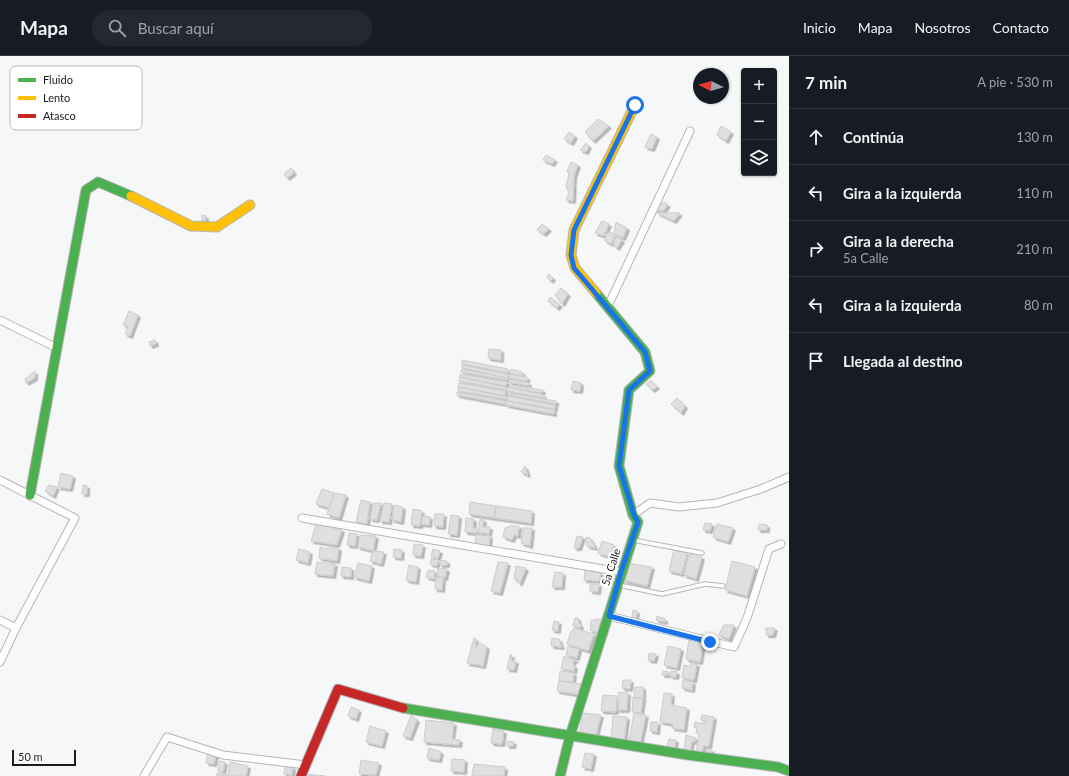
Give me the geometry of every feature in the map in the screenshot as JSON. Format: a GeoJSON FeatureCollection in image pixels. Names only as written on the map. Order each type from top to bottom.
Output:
{"type":"FeatureCollection","features":[{"type":"Feature","properties":{"kind":"street"},"geometry":{"type":"LineString","coordinates":[[635,105],[574,230],[571,255],[574,268],[608,306],[690,131]]}},
{"type":"Feature","properties":{"kind":"street"},"geometry":{"type":"LineString","coordinates":[[30,495],[86,190],[98,182],[121,191],[191,226],[217,227],[250,205]]}},
{"type":"Feature","properties":{"kind":"street","name":"5a Calle"},"geometry":{"type":"LineString","coordinates":[[560,776],[570,736],[638,522],[634,515],[619,466],[629,390],[650,371],[645,352],[608,306]]}},
{"type":"Feature","properties":{"kind":"street"},"geometry":{"type":"LineString","coordinates":[[0,320],[57,348]]}},
{"type":"Feature","properties":{"kind":"street"},"geometry":{"type":"LineString","coordinates":[[634,515],[650,504],[679,507],[717,503],[761,490],[789,477]]}},
{"type":"Feature","properties":{"kind":"street"},"geometry":{"type":"LineString","coordinates":[[0,480],[75,518],[16,628],[0,662]]}},
{"type":"Feature","properties":{"kind":"street"},"geometry":{"type":"LineString","coordinates":[[302,518],[621,572]]}},
{"type":"Feature","properties":{"kind":"street"},"geometry":{"type":"LineString","coordinates":[[609,616],[734,647],[747,618],[769,549],[781,544]]}},
{"type":"Feature","properties":{"kind":"street"},"geometry":{"type":"LineString","coordinates":[[0,620],[16,628]]}},
{"type":"Feature","properties":{"kind":"street"},"geometry":{"type":"LineString","coordinates":[[301,776],[338,690],[410,710],[688,755],[778,767],[789,770]]}},
{"type":"Feature","properties":{"kind":"street"},"geometry":{"type":"LineString","coordinates":[[144,776],[167,737],[223,755],[306,765]]}},
{"type":"Feature","properties":{"kind":"lane"},"geometry":{"type":"LineString","coordinates":[[632,540],[702,552]]}},
{"type":"Feature","properties":{"kind":"lane"},"geometry":{"type":"LineString","coordinates":[[618,585],[662,594],[705,584],[723,586]]}},
{"type":"Feature","properties":{"kind":"building"},"geometry":{"type":"Polygon","coordinates":[[[598,119],[609,126],[593,141],[585,132],[598,119]]]}},
{"type":"Feature","properties":{"kind":"building"},"geometry":{"type":"Polygon","coordinates":[[[721,126],[731,132],[726,141],[717,135],[721,126]]]}},
{"type":"Feature","properties":{"kind":"building"},"geometry":{"type":"Polygon","coordinates":[[[569,132],[575,136],[571,143],[564,139],[569,132]]]}},
{"type":"Feature","properties":{"kind":"building"},"geometry":{"type":"Polygon","coordinates":[[[651,134],[657,137],[652,149],[645,147],[651,134]]]}},
{"type":"Feature","properties":{"kind":"building"},"geometry":{"type":"Polygon","coordinates":[[[586,143],[589,146],[586,152],[580,150],[586,143]]]}},
{"type":"Feature","properties":{"kind":"building"},"geometry":{"type":"Polygon","coordinates":[[[546,155],[555,160],[552,164],[543,160],[546,155]]]}},
{"type":"Feature","properties":{"kind":"building"},"geometry":{"type":"Polygon","coordinates":[[[571,162],[578,165],[574,176],[573,201],[566,200],[569,193],[566,186],[569,174],[567,171],[571,162]]]}},
{"type":"Feature","properties":{"kind":"building"},"geometry":{"type":"Polygon","coordinates":[[[291,168],[294,173],[287,178],[284,174],[291,168]]]}},
{"type":"Feature","properties":{"kind":"building"},"geometry":{"type":"Polygon","coordinates":[[[664,202],[668,205],[663,211],[655,209],[664,202]]]}},
{"type":"Feature","properties":{"kind":"building"},"geometry":{"type":"Polygon","coordinates":[[[657,213],[680,213],[674,221],[657,213]]]}},
{"type":"Feature","properties":{"kind":"building"},"geometry":{"type":"Polygon","coordinates":[[[202,215],[206,216],[205,224],[202,223],[202,215]]]}},
{"type":"Feature","properties":{"kind":"building"},"geometry":{"type":"Polygon","coordinates":[[[602,221],[609,224],[604,236],[595,233],[602,221]]]}},
{"type":"Feature","properties":{"kind":"building"},"geometry":{"type":"Polygon","coordinates":[[[616,222],[627,228],[623,238],[614,234],[616,222]]]}},
{"type":"Feature","properties":{"kind":"building"},"geometry":{"type":"Polygon","coordinates":[[[542,224],[549,229],[544,234],[537,230],[542,224]]]}},
{"type":"Feature","properties":{"kind":"building"},"geometry":{"type":"Polygon","coordinates":[[[610,232],[615,235],[611,244],[605,241],[606,234],[610,232]]]}},
{"type":"Feature","properties":{"kind":"building"},"geometry":{"type":"Polygon","coordinates":[[[616,236],[622,240],[617,248],[613,245],[616,236]]]}},
{"type":"Feature","properties":{"kind":"building"},"geometry":{"type":"Polygon","coordinates":[[[549,274],[553,278],[551,281],[547,278],[549,274]]]}},
{"type":"Feature","properties":{"kind":"building"},"geometry":{"type":"Polygon","coordinates":[[[561,288],[568,294],[562,304],[555,295],[561,288]]]}},
{"type":"Feature","properties":{"kind":"building"},"geometry":{"type":"Polygon","coordinates":[[[550,297],[560,305],[557,308],[548,301],[550,297]]]}},
{"type":"Feature","properties":{"kind":"building"},"geometry":{"type":"Polygon","coordinates":[[[129,311],[138,315],[130,336],[125,334],[128,327],[123,325],[129,311]]]}},
{"type":"Feature","properties":{"kind":"building"},"geometry":{"type":"Polygon","coordinates":[[[155,340],[156,344],[150,346],[149,342],[155,340]]]}},
{"type":"Feature","properties":{"kind":"building"},"geometry":{"type":"Polygon","coordinates":[[[489,349],[501,350],[501,360],[488,358],[489,349]]]}},
{"type":"Feature","properties":{"kind":"building"},"geometry":{"type":"Polygon","coordinates":[[[462,360],[508,369],[508,373],[462,364],[462,360]]]}},
{"type":"Feature","properties":{"kind":"building"},"geometry":{"type":"Polygon","coordinates":[[[462,365],[508,374],[508,378],[462,368],[462,365]]]}},
{"type":"Feature","properties":{"kind":"building"},"geometry":{"type":"Polygon","coordinates":[[[462,369],[508,378],[507,380],[461,372],[462,369]]]}},
{"type":"Feature","properties":{"kind":"building"},"geometry":{"type":"Polygon","coordinates":[[[511,369],[522,372],[523,377],[509,373],[511,369]]]}},
{"type":"Feature","properties":{"kind":"building"},"geometry":{"type":"Polygon","coordinates":[[[35,371],[35,378],[26,383],[25,379],[35,371]]]}},
{"type":"Feature","properties":{"kind":"building"},"geometry":{"type":"Polygon","coordinates":[[[460,374],[507,382],[506,386],[460,377],[460,374]]]}},
{"type":"Feature","properties":{"kind":"building"},"geometry":{"type":"Polygon","coordinates":[[[510,374],[527,377],[527,381],[509,378],[510,374]]]}},
{"type":"Feature","properties":{"kind":"building"},"geometry":{"type":"Polygon","coordinates":[[[460,377],[506,387],[506,390],[459,381],[460,377]]]}},
{"type":"Feature","properties":{"kind":"building"},"geometry":{"type":"Polygon","coordinates":[[[509,379],[529,383],[529,386],[509,382],[509,379]]]}},
{"type":"Feature","properties":{"kind":"building"},"geometry":{"type":"Polygon","coordinates":[[[651,380],[657,387],[652,390],[646,384],[651,380]]]}},
{"type":"Feature","properties":{"kind":"building"},"geometry":{"type":"Polygon","coordinates":[[[573,381],[581,383],[580,391],[571,390],[573,381]]]}},
{"type":"Feature","properties":{"kind":"building"},"geometry":{"type":"Polygon","coordinates":[[[459,383],[506,391],[504,396],[458,387],[459,383]]]}},
{"type":"Feature","properties":{"kind":"building"},"geometry":{"type":"Polygon","coordinates":[[[510,385],[543,390],[542,393],[509,387],[510,385]]]}},
{"type":"Feature","properties":{"kind":"building"},"geometry":{"type":"Polygon","coordinates":[[[458,387],[506,396],[506,399],[458,391],[458,387]]]}},
{"type":"Feature","properties":{"kind":"building"},"geometry":{"type":"Polygon","coordinates":[[[508,387],[544,395],[544,398],[507,391],[508,387]]]}},
{"type":"Feature","properties":{"kind":"building"},"geometry":{"type":"Polygon","coordinates":[[[457,392],[505,401],[505,404],[457,395],[457,392]]]}},
{"type":"Feature","properties":{"kind":"building"},"geometry":{"type":"Polygon","coordinates":[[[508,393],[556,401],[556,404],[508,395],[508,393]]]}},
{"type":"Feature","properties":{"kind":"building"},"geometry":{"type":"Polygon","coordinates":[[[508,396],[555,405],[555,409],[507,401],[508,396]]]}},
{"type":"Feature","properties":{"kind":"building"},"geometry":{"type":"Polygon","coordinates":[[[677,398],[685,406],[681,413],[671,404],[677,398]]]}},
{"type":"Feature","properties":{"kind":"building"},"geometry":{"type":"Polygon","coordinates":[[[507,401],[554,410],[554,414],[506,405],[507,401]]]}},
{"type":"Feature","properties":{"kind":"building"},"geometry":{"type":"Polygon","coordinates":[[[525,466],[528,475],[521,472],[525,466]]]}},
{"type":"Feature","properties":{"kind":"building"},"geometry":{"type":"Polygon","coordinates":[[[61,473],[73,476],[70,489],[58,487],[61,473]]]}},
{"type":"Feature","properties":{"kind":"building"},"geometry":{"type":"Polygon","coordinates":[[[49,485],[57,487],[53,496],[45,491],[49,485]]]}},
{"type":"Feature","properties":{"kind":"building"},"geometry":{"type":"Polygon","coordinates":[[[83,485],[87,486],[87,494],[82,494],[83,485]]]}},
{"type":"Feature","properties":{"kind":"building"},"geometry":{"type":"Polygon","coordinates":[[[322,489],[334,493],[329,508],[316,504],[322,489]]]}},
{"type":"Feature","properties":{"kind":"building"},"geometry":{"type":"Polygon","coordinates":[[[334,493],[346,495],[339,518],[327,514],[334,493]]]}},
{"type":"Feature","properties":{"kind":"building"},"geometry":{"type":"Polygon","coordinates":[[[361,500],[370,502],[367,524],[356,522],[361,500]]]}},
{"type":"Feature","properties":{"kind":"building"},"geometry":{"type":"Polygon","coordinates":[[[470,502],[496,506],[494,518],[469,514],[470,502]]]}},
{"type":"Feature","properties":{"kind":"building"},"geometry":{"type":"Polygon","coordinates":[[[373,503],[381,503],[377,520],[370,519],[373,503]]]}},
{"type":"Feature","properties":{"kind":"building"},"geometry":{"type":"Polygon","coordinates":[[[384,503],[392,504],[389,522],[380,521],[384,503]]]}},
{"type":"Feature","properties":{"kind":"building"},"geometry":{"type":"Polygon","coordinates":[[[394,505],[403,507],[401,522],[392,520],[394,505]]]}},
{"type":"Feature","properties":{"kind":"building"},"geometry":{"type":"Polygon","coordinates":[[[496,506],[532,511],[531,523],[494,518],[496,506]]]}},
{"type":"Feature","properties":{"kind":"building"},"geometry":{"type":"Polygon","coordinates":[[[413,509],[422,511],[420,526],[411,525],[413,509]]]}},
{"type":"Feature","properties":{"kind":"building"},"geometry":{"type":"Polygon","coordinates":[[[435,514],[444,514],[443,527],[434,526],[435,514]]]}},
{"type":"Feature","properties":{"kind":"building"},"geometry":{"type":"Polygon","coordinates":[[[451,515],[459,516],[457,535],[448,534],[451,515]]]}},
{"type":"Feature","properties":{"kind":"building"},"geometry":{"type":"Polygon","coordinates":[[[423,516],[430,517],[429,525],[421,524],[423,516]]]}},
{"type":"Feature","properties":{"kind":"building"},"geometry":{"type":"Polygon","coordinates":[[[466,518],[474,519],[473,528],[477,529],[477,533],[465,532],[466,518]]]}},
{"type":"Feature","properties":{"kind":"building"},"geometry":{"type":"Polygon","coordinates":[[[480,519],[484,520],[483,527],[490,527],[489,534],[478,532],[480,519]]]}},
{"type":"Feature","properties":{"kind":"building"},"geometry":{"type":"Polygon","coordinates":[[[705,523],[712,524],[710,531],[703,530],[705,523]]]}},
{"type":"Feature","properties":{"kind":"building"},"geometry":{"type":"Polygon","coordinates":[[[316,524],[342,530],[337,545],[311,541],[316,524]]]}},
{"type":"Feature","properties":{"kind":"building"},"geometry":{"type":"Polygon","coordinates":[[[717,524],[733,528],[728,542],[713,537],[717,524]]]}},
{"type":"Feature","properties":{"kind":"building"},"geometry":{"type":"Polygon","coordinates":[[[759,524],[767,525],[767,530],[758,530],[759,524]]]}},
{"type":"Feature","properties":{"kind":"building"},"geometry":{"type":"Polygon","coordinates":[[[510,526],[519,526],[518,536],[514,535],[512,540],[503,537],[505,528],[510,526]]]}},
{"type":"Feature","properties":{"kind":"building"},"geometry":{"type":"Polygon","coordinates":[[[523,528],[532,528],[530,546],[521,543],[523,528]]]}},
{"type":"Feature","properties":{"kind":"building"},"geometry":{"type":"Polygon","coordinates":[[[349,533],[357,534],[355,546],[347,545],[349,533]]]}},
{"type":"Feature","properties":{"kind":"building"},"geometry":{"type":"Polygon","coordinates":[[[360,535],[376,536],[373,551],[358,547],[360,535]]]}},
{"type":"Feature","properties":{"kind":"building"},"geometry":{"type":"Polygon","coordinates":[[[476,535],[490,536],[489,547],[475,545],[476,535]]]}},
{"type":"Feature","properties":{"kind":"building"},"geometry":{"type":"Polygon","coordinates":[[[577,536],[583,537],[579,548],[574,548],[577,536]]]}},
{"type":"Feature","properties":{"kind":"building"},"geometry":{"type":"Polygon","coordinates":[[[586,537],[590,538],[596,548],[587,546],[586,537]]]}},
{"type":"Feature","properties":{"kind":"building"},"geometry":{"type":"Polygon","coordinates":[[[602,541],[614,545],[610,557],[598,553],[602,541]]]}},
{"type":"Feature","properties":{"kind":"building"},"geometry":{"type":"Polygon","coordinates":[[[414,544],[423,545],[421,556],[413,555],[414,544]]]}},
{"type":"Feature","properties":{"kind":"building"},"geometry":{"type":"Polygon","coordinates":[[[320,547],[328,549],[328,547],[339,548],[337,561],[319,558],[320,547]]]}},
{"type":"Feature","properties":{"kind":"building"},"geometry":{"type":"Polygon","coordinates":[[[299,549],[310,552],[308,563],[296,560],[299,549]]]}},
{"type":"Feature","properties":{"kind":"building"},"geometry":{"type":"Polygon","coordinates":[[[394,549],[402,550],[401,558],[393,557],[394,549]]]}},
{"type":"Feature","properties":{"kind":"building"},"geometry":{"type":"Polygon","coordinates":[[[433,549],[440,551],[438,558],[431,557],[433,549]]]}},
{"type":"Feature","properties":{"kind":"building"},"geometry":{"type":"Polygon","coordinates":[[[674,550],[687,553],[682,574],[669,571],[674,550]]]}},
{"type":"Feature","properties":{"kind":"building"},"geometry":{"type":"Polygon","coordinates":[[[373,551],[384,552],[381,564],[370,561],[373,551]]]}},
{"type":"Feature","properties":{"kind":"building"},"geometry":{"type":"Polygon","coordinates":[[[689,554],[702,557],[696,579],[684,575],[689,554]]]}},
{"type":"Feature","properties":{"kind":"building"},"geometry":{"type":"Polygon","coordinates":[[[431,559],[438,560],[437,566],[430,564],[431,559]]]}},
{"type":"Feature","properties":{"kind":"building"},"geometry":{"type":"Polygon","coordinates":[[[440,560],[447,561],[447,565],[440,565],[440,560]]]}},
{"type":"Feature","properties":{"kind":"building"},"geometry":{"type":"Polygon","coordinates":[[[732,561],[755,567],[747,596],[725,590],[732,561]]]}},
{"type":"Feature","properties":{"kind":"building"},"geometry":{"type":"Polygon","coordinates":[[[317,562],[335,564],[333,576],[315,574],[317,562]]]}},
{"type":"Feature","properties":{"kind":"building"},"geometry":{"type":"Polygon","coordinates":[[[498,562],[508,563],[500,593],[491,591],[498,562]]]}},
{"type":"Feature","properties":{"kind":"building"},"geometry":{"type":"Polygon","coordinates":[[[358,563],[372,566],[369,581],[354,577],[358,563]]]}},
{"type":"Feature","properties":{"kind":"building"},"geometry":{"type":"Polygon","coordinates":[[[627,563],[652,567],[647,586],[623,580],[627,563]]]}},
{"type":"Feature","properties":{"kind":"building"},"geometry":{"type":"Polygon","coordinates":[[[409,565],[418,567],[416,582],[406,580],[409,565]]]}},
{"type":"Feature","properties":{"kind":"building"},"geometry":{"type":"Polygon","coordinates":[[[516,566],[526,568],[520,583],[518,583],[518,579],[514,579],[516,566]]]}},
{"type":"Feature","properties":{"kind":"building"},"geometry":{"type":"Polygon","coordinates":[[[342,567],[351,568],[351,577],[341,576],[342,567]]]}},
{"type":"Feature","properties":{"kind":"building"},"geometry":{"type":"Polygon","coordinates":[[[438,568],[447,569],[445,578],[437,576],[438,568]]]}},
{"type":"Feature","properties":{"kind":"building"},"geometry":{"type":"Polygon","coordinates":[[[428,570],[435,571],[434,579],[426,577],[428,570]]]}},
{"type":"Feature","properties":{"kind":"building"},"geometry":{"type":"Polygon","coordinates":[[[585,570],[601,573],[599,581],[584,580],[585,570]]]}},
{"type":"Feature","properties":{"kind":"building"},"geometry":{"type":"Polygon","coordinates":[[[555,572],[563,573],[562,587],[552,587],[555,572]]]}},
{"type":"Feature","properties":{"kind":"building"},"geometry":{"type":"Polygon","coordinates":[[[436,577],[443,578],[442,590],[435,589],[436,577]]]}},
{"type":"Feature","properties":{"kind":"building"},"geometry":{"type":"Polygon","coordinates":[[[590,584],[599,584],[598,592],[590,591],[590,584]]]}},
{"type":"Feature","properties":{"kind":"building"},"geometry":{"type":"Polygon","coordinates":[[[633,610],[637,611],[636,619],[632,618],[633,610]]]}},
{"type":"Feature","properties":{"kind":"building"},"geometry":{"type":"Polygon","coordinates":[[[657,616],[665,619],[665,622],[656,620],[657,616]]]}},
{"type":"Feature","properties":{"kind":"building"},"geometry":{"type":"Polygon","coordinates":[[[575,618],[578,618],[579,624],[581,625],[580,628],[573,626],[575,618]]]}},
{"type":"Feature","properties":{"kind":"building"},"geometry":{"type":"Polygon","coordinates":[[[597,619],[604,621],[601,634],[590,630],[591,621],[597,619]]]}},
{"type":"Feature","properties":{"kind":"building"},"geometry":{"type":"Polygon","coordinates":[[[554,621],[559,622],[558,631],[552,630],[554,621]]]}},
{"type":"Feature","properties":{"kind":"building"},"geometry":{"type":"Polygon","coordinates":[[[724,625],[734,625],[729,639],[719,635],[724,625]]]}},
{"type":"Feature","properties":{"kind":"building"},"geometry":{"type":"Polygon","coordinates":[[[574,628],[594,634],[588,651],[567,644],[571,631],[573,631],[574,628]]]}},
{"type":"Feature","properties":{"kind":"building"},"geometry":{"type":"Polygon","coordinates":[[[766,628],[775,628],[773,635],[766,635],[766,628]]]}},
{"type":"Feature","properties":{"kind":"building"},"geometry":{"type":"Polygon","coordinates":[[[474,638],[476,639],[475,647],[477,647],[478,642],[487,647],[483,666],[467,663],[474,638]]]}},
{"type":"Feature","properties":{"kind":"building"},"geometry":{"type":"Polygon","coordinates":[[[552,638],[559,639],[562,647],[551,646],[552,638]]]}},
{"type":"Feature","properties":{"kind":"building"},"geometry":{"type":"Polygon","coordinates":[[[689,640],[703,643],[700,662],[686,659],[689,640]]]}},
{"type":"Feature","properties":{"kind":"building"},"geometry":{"type":"Polygon","coordinates":[[[568,646],[579,649],[577,658],[566,655],[568,646]]]}},
{"type":"Feature","properties":{"kind":"building"},"geometry":{"type":"Polygon","coordinates":[[[668,646],[681,649],[677,668],[664,665],[668,646]]]}},
{"type":"Feature","properties":{"kind":"building"},"geometry":{"type":"Polygon","coordinates":[[[649,653],[656,654],[654,661],[648,660],[649,653]]]}},
{"type":"Feature","properties":{"kind":"building"},"geometry":{"type":"Polygon","coordinates":[[[510,655],[512,655],[511,661],[516,661],[514,670],[507,669],[510,655]]]}},
{"type":"Feature","properties":{"kind":"building"},"geometry":{"type":"Polygon","coordinates":[[[564,656],[576,660],[573,661],[573,666],[575,666],[574,671],[561,669],[564,656]]]}},
{"type":"Feature","properties":{"kind":"building"},"geometry":{"type":"Polygon","coordinates":[[[691,663],[697,664],[694,680],[682,678],[684,665],[690,666],[691,663]]]}},
{"type":"Feature","properties":{"kind":"building"},"geometry":{"type":"Polygon","coordinates":[[[560,671],[574,673],[573,682],[559,681],[560,671]]]}},
{"type":"Feature","properties":{"kind":"building"},"geometry":{"type":"Polygon","coordinates":[[[663,671],[669,672],[669,675],[662,675],[663,671]]]}},
{"type":"Feature","properties":{"kind":"building"},"geometry":{"type":"Polygon","coordinates":[[[671,671],[677,672],[676,677],[670,676],[671,671]]]}},
{"type":"Feature","properties":{"kind":"building"},"geometry":{"type":"Polygon","coordinates":[[[623,680],[631,680],[630,689],[622,688],[623,680]]]}},
{"type":"Feature","properties":{"kind":"building"},"geometry":{"type":"Polygon","coordinates":[[[683,680],[693,682],[692,690],[682,688],[683,680]]]}},
{"type":"Feature","properties":{"kind":"building"},"geometry":{"type":"Polygon","coordinates":[[[559,681],[582,684],[580,695],[557,691],[559,681]]]}},
{"type":"Feature","properties":{"kind":"building"},"geometry":{"type":"Polygon","coordinates":[[[635,687],[643,687],[643,698],[634,698],[635,687]]]}},
{"type":"Feature","properties":{"kind":"building"},"geometry":{"type":"Polygon","coordinates":[[[619,692],[628,693],[627,710],[618,710],[619,692]]]}},
{"type":"Feature","properties":{"kind":"building"},"geometry":{"type":"Polygon","coordinates":[[[664,693],[672,694],[671,705],[687,708],[684,730],[672,728],[673,724],[660,722],[664,693]]]}},
{"type":"Feature","properties":{"kind":"building"},"geometry":{"type":"Polygon","coordinates":[[[603,695],[617,696],[616,712],[601,711],[603,695]]]}},
{"type":"Feature","properties":{"kind":"building"},"geometry":{"type":"Polygon","coordinates":[[[633,697],[643,698],[641,713],[632,712],[633,697]]]}},
{"type":"Feature","properties":{"kind":"building"},"geometry":{"type":"Polygon","coordinates":[[[351,707],[359,710],[356,719],[348,716],[351,707]]]}},
{"type":"Feature","properties":{"kind":"building"},"geometry":{"type":"Polygon","coordinates":[[[582,713],[601,715],[596,735],[580,733],[582,713]]]}},
{"type":"Feature","properties":{"kind":"building"},"geometry":{"type":"Polygon","coordinates":[[[634,713],[646,715],[640,744],[629,742],[634,713]]]}},
{"type":"Feature","properties":{"kind":"building"},"geometry":{"type":"Polygon","coordinates":[[[411,715],[417,720],[410,738],[403,736],[411,715]]]}},
{"type":"Feature","properties":{"kind":"building"},"geometry":{"type":"Polygon","coordinates":[[[702,715],[714,717],[709,746],[703,746],[702,754],[696,753],[699,733],[696,733],[697,728],[694,727],[695,722],[705,724],[705,721],[701,720],[702,715]]]}},
{"type":"Feature","properties":{"kind":"building"},"geometry":{"type":"Polygon","coordinates":[[[613,716],[627,717],[624,742],[611,739],[613,716]]]}},
{"type":"Feature","properties":{"kind":"building"},"geometry":{"type":"Polygon","coordinates":[[[426,720],[454,723],[452,739],[460,740],[459,745],[424,742],[426,720]]]}},
{"type":"Feature","properties":{"kind":"building"},"geometry":{"type":"Polygon","coordinates":[[[651,722],[658,722],[657,732],[650,731],[651,722]]]}},
{"type":"Feature","properties":{"kind":"building"},"geometry":{"type":"Polygon","coordinates":[[[370,726],[386,731],[382,746],[366,742],[370,726]]]}},
{"type":"Feature","properties":{"kind":"building"},"geometry":{"type":"Polygon","coordinates":[[[493,729],[504,731],[502,744],[491,743],[493,729]]]}},
{"type":"Feature","properties":{"kind":"building"},"geometry":{"type":"Polygon","coordinates":[[[686,735],[696,738],[695,742],[692,741],[690,752],[684,751],[686,735]]]}},
{"type":"Feature","properties":{"kind":"building"},"geometry":{"type":"Polygon","coordinates":[[[669,739],[676,740],[674,751],[666,749],[669,739]]]}},
{"type":"Feature","properties":{"kind":"building"},"geometry":{"type":"Polygon","coordinates":[[[507,741],[514,742],[513,746],[507,746],[507,741]]]}},
{"type":"Feature","properties":{"kind":"building"},"geometry":{"type":"Polygon","coordinates":[[[429,748],[441,752],[439,760],[427,758],[429,748]]]}},
{"type":"Feature","properties":{"kind":"building"},"geometry":{"type":"Polygon","coordinates":[[[707,749],[712,750],[711,754],[706,754],[707,749]]]}},
{"type":"Feature","properties":{"kind":"building"},"geometry":{"type":"Polygon","coordinates":[[[208,753],[216,754],[214,764],[206,763],[208,753]]]}},
{"type":"Feature","properties":{"kind":"building"},"geometry":{"type":"Polygon","coordinates":[[[585,753],[594,754],[591,769],[582,767],[585,753]]]}},
{"type":"Feature","properties":{"kind":"building"},"geometry":{"type":"Polygon","coordinates":[[[452,759],[465,760],[464,772],[451,771],[452,759]]]}},
{"type":"Feature","properties":{"kind":"building"},"geometry":{"type":"Polygon","coordinates":[[[361,760],[379,763],[376,775],[359,774],[361,760]]]}},
{"type":"Feature","properties":{"kind":"building"},"geometry":{"type":"Polygon","coordinates":[[[219,761],[225,762],[223,772],[218,771],[219,761]]]}},
{"type":"Feature","properties":{"kind":"building"},"geometry":{"type":"Polygon","coordinates":[[[230,762],[248,766],[246,776],[228,776],[230,762]]]}},
{"type":"Feature","properties":{"kind":"building"},"geometry":{"type":"Polygon","coordinates":[[[474,764],[505,767],[504,776],[472,776],[474,764]]]}},
{"type":"Feature","properties":{"kind":"building"},"geometry":{"type":"Polygon","coordinates":[[[285,766],[293,767],[292,775],[284,774],[285,766]]]}},
{"type":"Feature","properties":{"kind":"building"},"geometry":{"type":"Polygon","coordinates":[[[217,773],[229,775],[217,776],[217,773]]]}},
{"type":"Feature","properties":{"kind":"building"},"geometry":{"type":"Polygon","coordinates":[[[306,774],[325,776],[306,776],[306,774]]]}},
{"type":"Feature","properties":{"kind":"traffic: fast"},"geometry":{"type":"LineString","coordinates":[[30,495],[86,190],[98,182],[131,196]]}},
{"type":"Feature","properties":{"kind":"traffic: fast"},"geometry":{"type":"LineString","coordinates":[[560,776],[570,736],[638,522],[633,515],[619,466],[629,390],[650,371],[645,352],[596,293]]}},
{"type":"Feature","properties":{"kind":"traffic: fast"},"geometry":{"type":"LineString","coordinates":[[403,708],[688,755],[778,767],[789,771]]}},
{"type":"Feature","properties":{"kind":"traffic: slow"},"geometry":{"type":"LineString","coordinates":[[596,293],[575,268],[571,255],[574,230],[635,105]]}},
{"type":"Feature","properties":{"kind":"traffic: slow"},"geometry":{"type":"LineString","coordinates":[[131,196],[191,226],[217,227],[250,205]]}},
{"type":"Feature","properties":{"kind":"traffic: jam"},"geometry":{"type":"LineString","coordinates":[[301,776],[338,689],[403,708]]}},
{"type":"Feature","properties":{"kind":"route"},"geometry":{"type":"LineString","coordinates":[[635,105],[574,230],[571,255],[574,268],[608,306],[645,352],[650,371],[629,390],[619,466],[634,515],[638,522],[621,572],[609,616],[710,642]]}}]}
